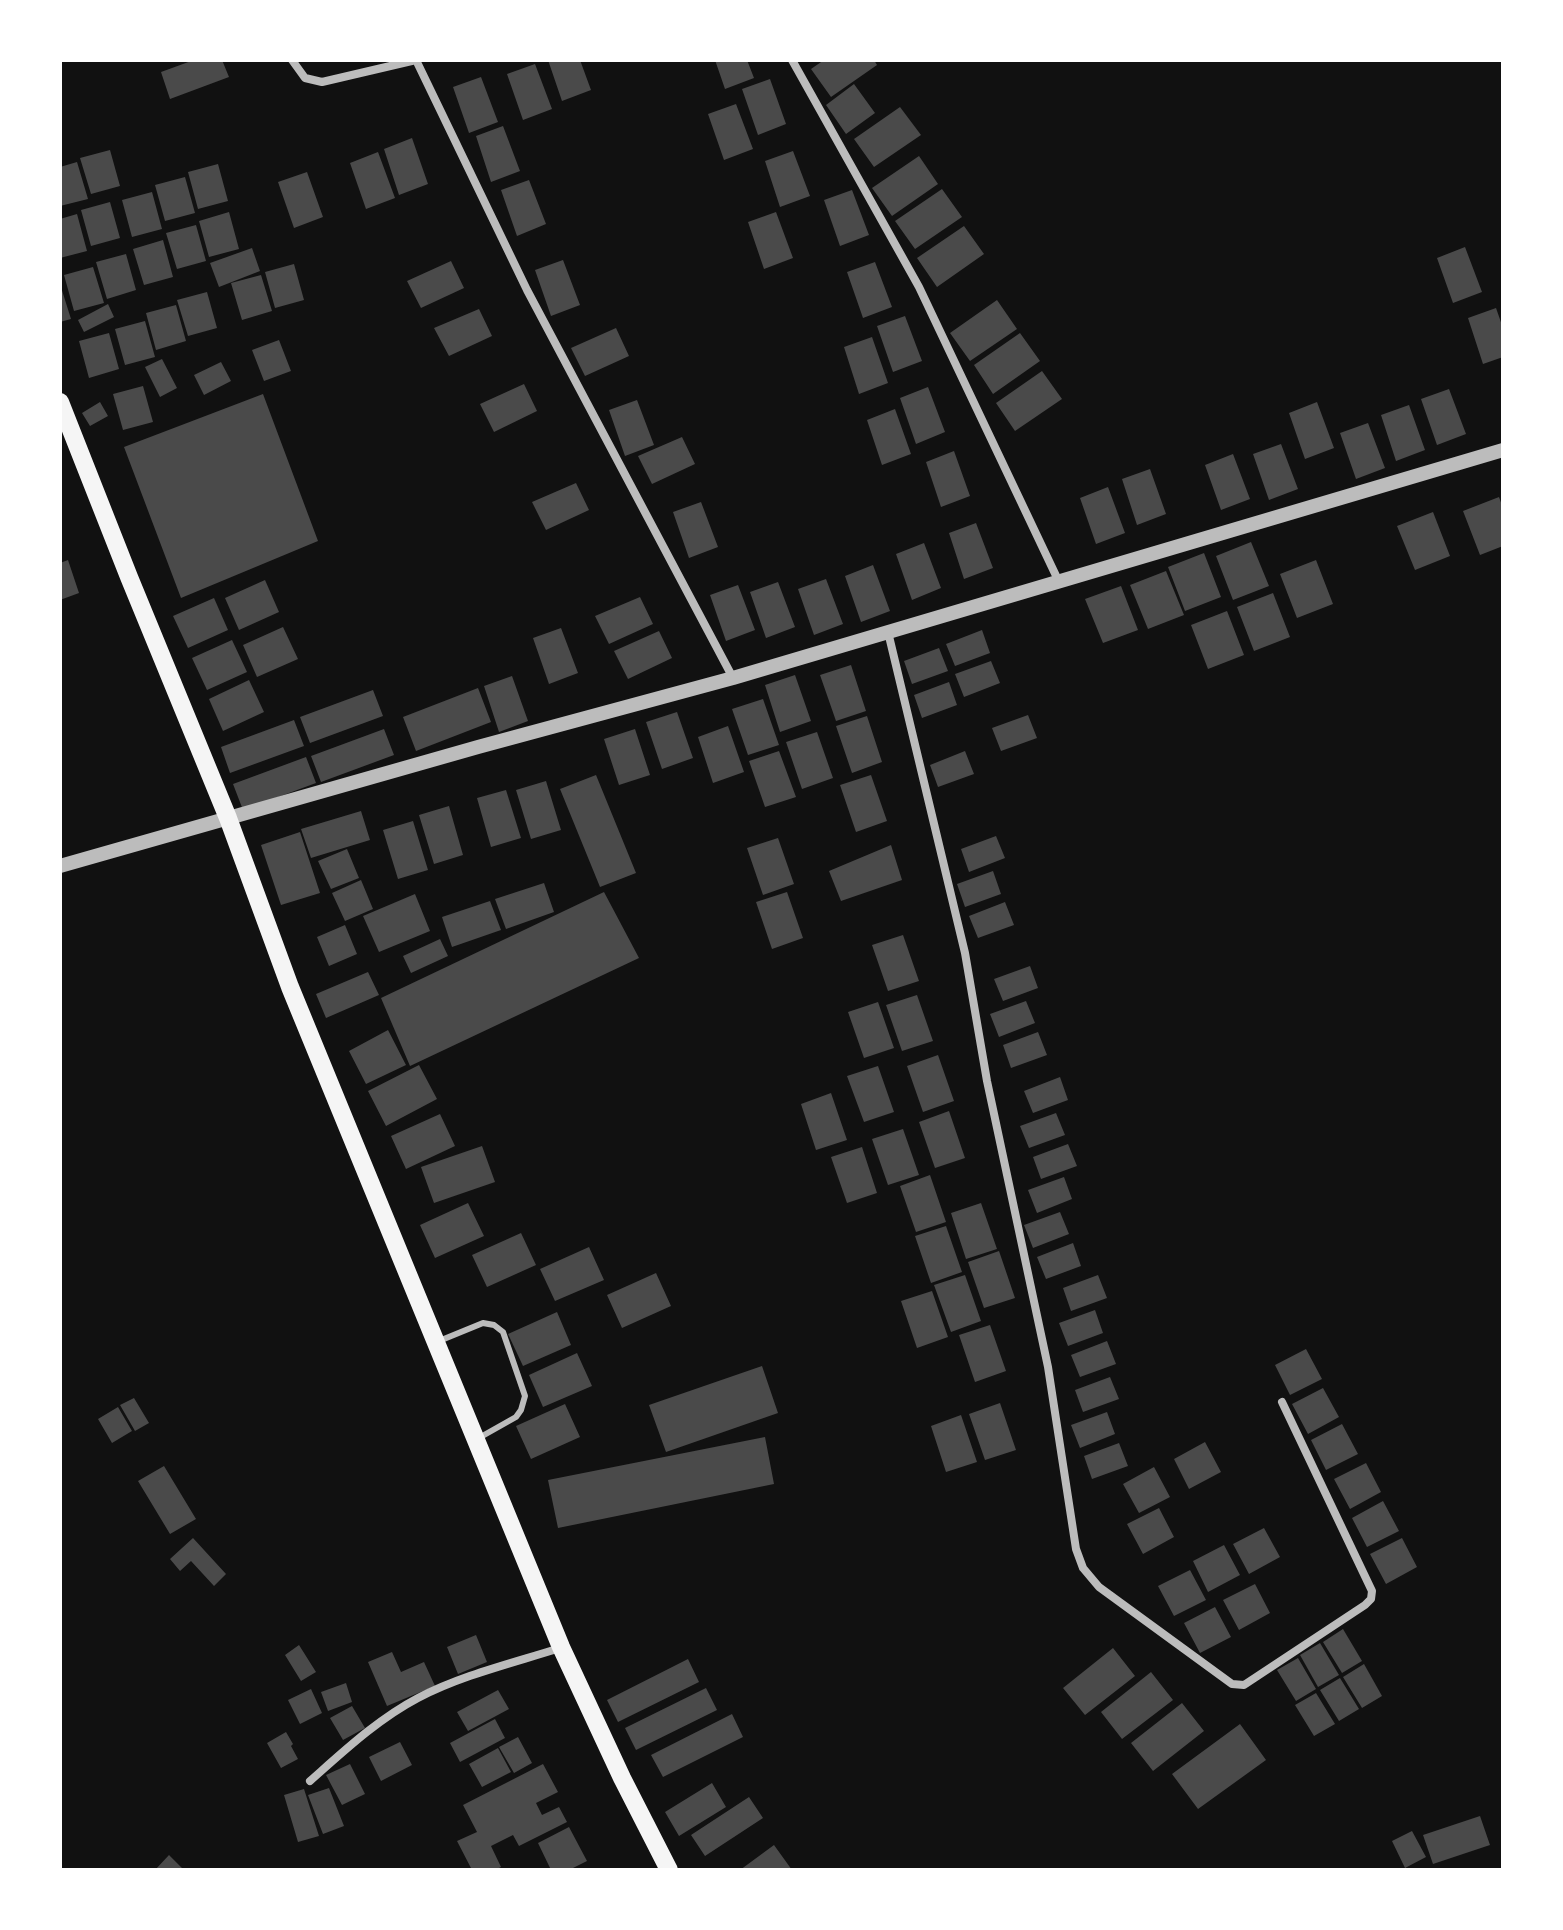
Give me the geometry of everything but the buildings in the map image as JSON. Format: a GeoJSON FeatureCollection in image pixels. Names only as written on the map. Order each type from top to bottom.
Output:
{"type":"FeatureCollection","features":[{"type":"Feature","properties":{"kind":"highway"},"geometry":{"type":"LineString","coordinates":[[60,402],[228,818],[290,987],[561,1647],[669,1870]]}},
{"type":"Feature","properties":{"kind":"street"},"geometry":{"type":"LineString","coordinates":[[292,60],[305,78],[322,82],[416,60],[527,290],[733,678]]}},
{"type":"Feature","properties":{"kind":"street"},"geometry":{"type":"LineString","coordinates":[[792,60],[919,287],[1059,582]]}},
{"type":"Feature","properties":{"kind":"street"},"geometry":{"type":"LineString","coordinates":[[60,866],[733,678],[1503,450]]}},
{"type":"Feature","properties":{"kind":"street"},"geometry":{"type":"LineString","coordinates":[[888,632],[965,953],[987,1081],[1048,1367],[1076,1549],[1083,1568],[1099,1587],[1232,1684],[1244,1685],[1253,1680],[1371,1599],[1372,1591],[1282,1402]]}},
{"type":"Feature","properties":{"kind":"street"},"geometry":{"type":"LineString","coordinates":[[310,1781],[380,1721],[419,1697],[561,1647]]}},
{"type":"Feature","properties":{"kind":"lane"},"geometry":{"type":"LineString","coordinates":[[436,1342],[483,1323],[494,1325],[503,1332],[525,1396],[516,1417],[476,1439]]}}]}
